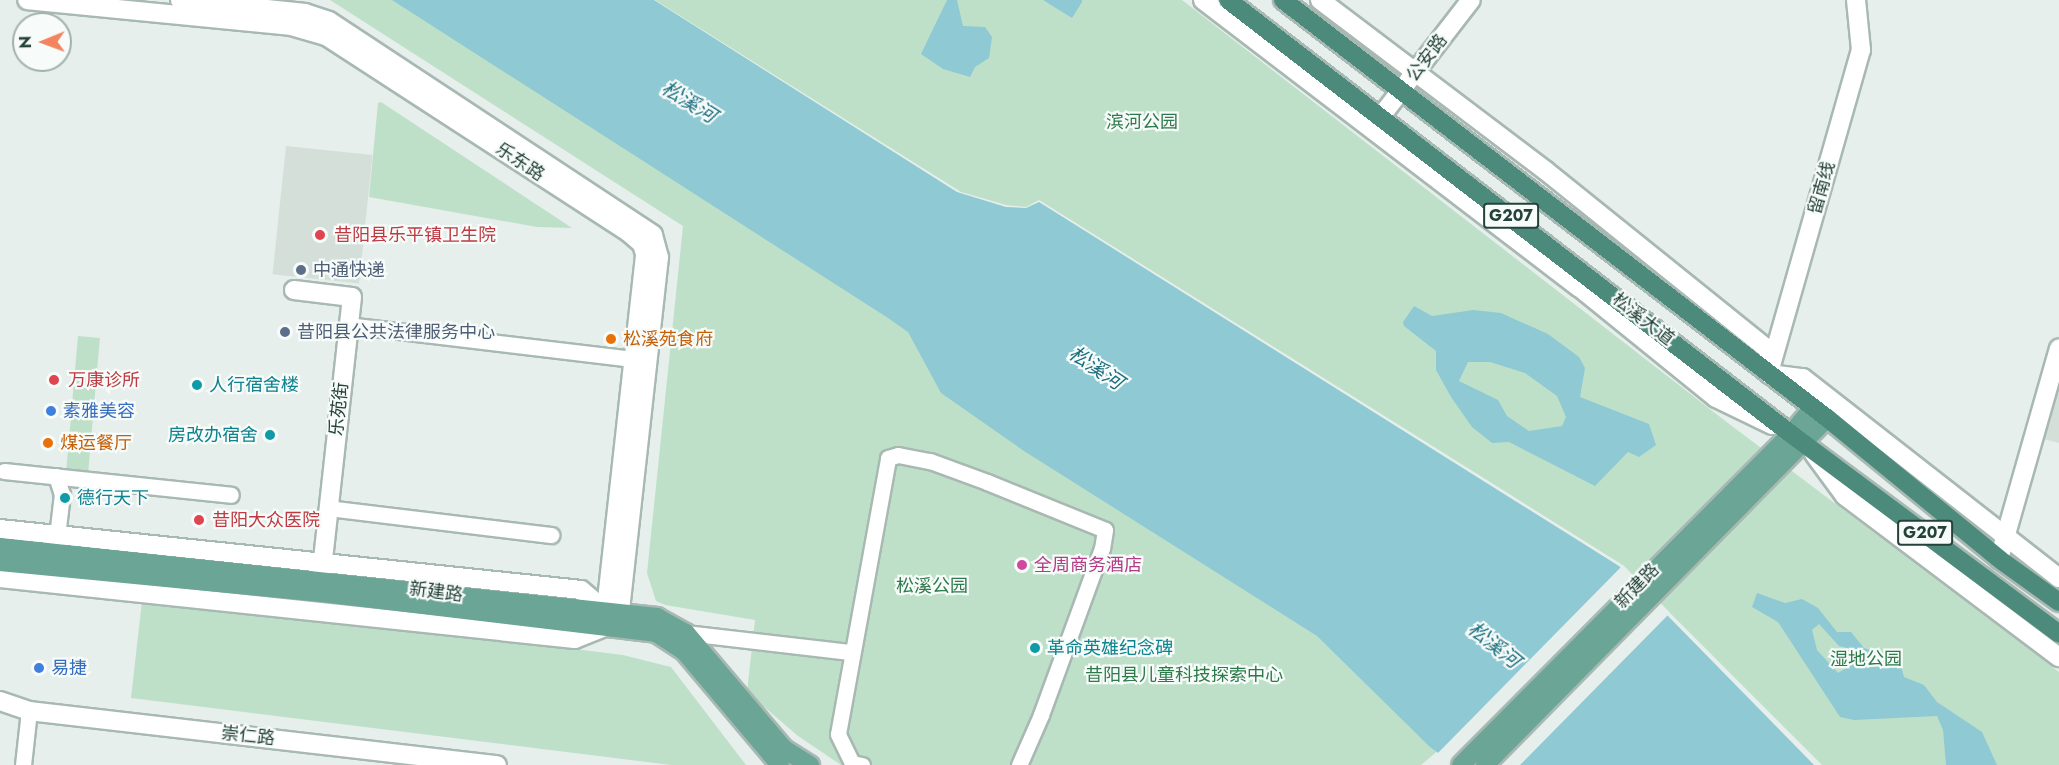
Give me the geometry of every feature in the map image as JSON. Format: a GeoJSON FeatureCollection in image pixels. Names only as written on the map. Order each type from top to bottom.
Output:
{"type":"FeatureCollection","features":[{"type":"Feature","properties":{"kind":"highway","name":"松溪大道"},"geometry":{"type":"LineString","coordinates":[[1228,0],[1383,116],[1798,438],[2059,634]]}},
{"type":"Feature","properties":{"kind":"highway","name":"松溪大道"},"geometry":{"type":"LineString","coordinates":[[1283,0],[1403,90],[1820,413],[1999,559],[2059,602]]}},
{"type":"Feature","properties":{"kind":"main road","name":"乐东路"},"geometry":{"type":"LineString","coordinates":[[27,0],[291,26],[326,36],[642,244],[645,254],[612,620]]}},
{"type":"Feature","properties":{"kind":"main road","name":"乐东路"},"geometry":{"type":"LineString","coordinates":[[180,0],[305,13],[329,21],[653,235],[659,257],[612,620]]}},
{"type":"Feature","properties":{"kind":"main road"},"geometry":{"type":"LineString","coordinates":[[273,0],[305,13]]}},
{"type":"Feature","properties":{"kind":"main road"},"geometry":{"type":"LineString","coordinates":[[1203,0],[1579,287],[1716,398],[1798,438],[1845,496],[2059,657]]}},
{"type":"Feature","properties":{"kind":"main road"},"geometry":{"type":"LineString","coordinates":[[1320,0],[1546,171],[1769,350],[1768,374],[1803,378],[2059,578]]}},
{"type":"Feature","properties":{"kind":"main road","name":"公安路"},"geometry":{"type":"LineString","coordinates":[[1383,116],[1471,0]]}},
{"type":"Feature","properties":{"kind":"main road","name":"留南线"},"geometry":{"type":"LineString","coordinates":[[1768,374],[1861,50],[1856,0]]}},
{"type":"Feature","properties":{"kind":"main road","name":"乐苑街"},"geometry":{"type":"LineString","coordinates":[[294,290],[352,297],[321,571]]}},
{"type":"Feature","properties":{"kind":"main road"},"geometry":{"type":"LineString","coordinates":[[1999,559],[2059,348]]}},
{"type":"Feature","properties":{"kind":"main road","name":"新建路"},"geometry":{"type":"LineString","coordinates":[[1485,765],[1682,567],[1820,413]]}},
{"type":"Feature","properties":{"kind":"main road","name":"新建路"},"geometry":{"type":"LineString","coordinates":[[1461,765],[1667,555],[1798,438]]}},
{"type":"Feature","properties":{"kind":"main road"},"geometry":{"type":"LineString","coordinates":[[0,530],[56,545]]}},
{"type":"Feature","properties":{"kind":"main road","name":"新建路"},"geometry":{"type":"LineString","coordinates":[[0,547],[56,545],[321,571],[612,620],[656,633],[684,651],[780,765]]}},
{"type":"Feature","properties":{"kind":"main road","name":"新建路"},"geometry":{"type":"LineString","coordinates":[[0,562],[612,620],[657,617],[686,633],[784,749],[810,765]]}},
{"type":"Feature","properties":{"kind":"main road"},"geometry":{"type":"LineString","coordinates":[[0,578],[575,639],[612,620]]}},
{"type":"Feature","properties":{"kind":"main road","name":"崇仁路"},"geometry":{"type":"LineString","coordinates":[[0,701],[29,711],[497,765]]}},
{"type":"Feature","properties":{"kind":"street"},"geometry":{"type":"LineString","coordinates":[[348,325],[634,359]]}},
{"type":"Feature","properties":{"kind":"street"},"geometry":{"type":"LineString","coordinates":[[862,765],[852,763],[838,734],[851,652],[888,458],[908,456],[930,461],[1105,530],[1045,705],[1018,765]]}},
{"type":"Feature","properties":{"kind":"street"},"geometry":{"type":"LineString","coordinates":[[4,471],[231,495]]}},
{"type":"Feature","properties":{"kind":"street"},"geometry":{"type":"LineString","coordinates":[[56,476],[62,494],[56,545]]}},
{"type":"Feature","properties":{"kind":"street"},"geometry":{"type":"LineString","coordinates":[[328,508],[551,535]]}},
{"type":"Feature","properties":{"kind":"street"},"geometry":{"type":"LineString","coordinates":[[686,633],[851,652]]}},
{"type":"Feature","properties":{"kind":"street"},"geometry":{"type":"LineString","coordinates":[[23,765],[29,711]]}},
{"type":"Feature","properties":{"kind":"shaded area","name":"昔阳县乐平镇卫生院"},"geometry":{"type":"Polygon","coordinates":[[[286,146],[373,155],[359,283],[273,274],[286,146]]]}},
{"type":"Feature","properties":{"kind":"shaded area"},"geometry":{"type":"Polygon","coordinates":[[[2059,349],[2059,443],[2036,437],[2059,349]]]}},
{"type":"Feature","properties":{"kind":"green space","name":"松溪公园"},"geometry":{"type":"Polygon","coordinates":[[[330,0],[417,0],[710,184],[1251,572],[1440,749],[1421,765],[841,765],[798,736],[747,692],[755,620],[665,605],[656,601],[647,573],[683,226],[330,0]]]}},
{"type":"Feature","properties":{"kind":"green space","name":"滨河公园"},"geometry":{"type":"Polygon","coordinates":[[[655,0],[1182,0],[1724,420],[2059,672],[2059,765],[1822,765],[1621,564],[1039,200],[1026,207],[1006,205],[961,192],[655,0]]]}},
{"type":"Feature","properties":{"kind":"green space"},"geometry":{"type":"Polygon","coordinates":[[[381,102],[572,228],[537,227],[369,197],[378,103],[381,102]]]}},
{"type":"Feature","properties":{"kind":"green space"},"geometry":{"type":"Polygon","coordinates":[[[78,336],[100,338],[88,471],[66,469],[78,336]]]}},
{"type":"Feature","properties":{"kind":"green space"},"geometry":{"type":"Polygon","coordinates":[[[142,601],[407,628],[623,655],[671,667],[746,765],[671,765],[131,698],[142,601]]]}},
{"type":"Feature","properties":{"kind":"water","name":"松溪河"},"geometry":{"type":"Polygon","coordinates":[[[392,0],[654,0],[957,192],[1006,207],[1026,208],[1039,202],[1619,566],[1814,765],[1455,765],[1430,747],[1317,636],[1024,451],[941,393],[908,332],[392,0]]]}},
{"type":"Feature","properties":{"kind":"water"},"geometry":{"type":"Polygon","coordinates":[[[947,0],[957,0],[963,26],[985,27],[992,37],[989,58],[975,67],[970,77],[943,69],[921,54],[947,0]]]}},
{"type":"Feature","properties":{"kind":"water"},"geometry":{"type":"Polygon","coordinates":[[[1043,0],[1082,0],[1082,2],[1072,18],[1043,0]]]}},
{"type":"Feature","properties":{"kind":"water"},"geometry":{"type":"Polygon","coordinates":[[[1414,306],[1432,316],[1473,310],[1501,313],[1548,334],[1579,357],[1585,368],[1580,397],[1649,424],[1656,445],[1639,457],[1628,452],[1595,486],[1509,442],[1492,443],[1472,427],[1451,397],[1436,370],[1436,351],[1404,326],[1403,322],[1414,306]],[[1468,362],[1459,381],[1498,400],[1507,416],[1529,431],[1562,426],[1566,417],[1557,396],[1525,373],[1490,362],[1468,362]]]}},
{"type":"Feature","properties":{"kind":"water"},"geometry":{"type":"Polygon","coordinates":[[[1757,593],[1785,603],[1802,599],[1818,608],[1837,632],[1851,632],[1864,648],[1899,659],[1904,677],[1924,685],[1937,702],[1982,732],[1997,765],[1946,765],[1943,730],[1937,716],[1854,720],[1840,717],[1778,622],[1752,607],[1757,593]],[[1819,624],[1812,630],[1817,650],[1838,673],[1863,658],[1863,652],[1839,646],[1819,624]]]}},
{"type":"Feature","properties":{"kind":"pier"},"geometry":{"type":"Polygon","coordinates":[[[1623,565],[1670,613],[1520,765],[1450,765],[1436,755],[1623,565]]]}},
{"type":"Feature","properties":{"kind":"place","name":"昔阳县乐平镇卫生院"},"geometry":{"type":"Point","coordinates":[320,235]}},
{"type":"Feature","properties":{"kind":"place","name":"中通快递"},"geometry":{"type":"Point","coordinates":[301,270]}},
{"type":"Feature","properties":{"kind":"place","name":"昔阳县公共法律服务中心"},"geometry":{"type":"Point","coordinates":[285,332]}},
{"type":"Feature","properties":{"kind":"place","name":"松溪苑食府"},"geometry":{"type":"Point","coordinates":[611,339]}},
{"type":"Feature","properties":{"kind":"place","name":"万康诊所"},"geometry":{"type":"Point","coordinates":[54,380]}},
{"type":"Feature","properties":{"kind":"place","name":"人行宿舍楼"},"geometry":{"type":"Point","coordinates":[197,385]}},
{"type":"Feature","properties":{"kind":"place","name":"素雅美容"},"geometry":{"type":"Point","coordinates":[51,411]}},
{"type":"Feature","properties":{"kind":"place","name":"房改办宿舍"},"geometry":{"type":"Point","coordinates":[270,435]}},
{"type":"Feature","properties":{"kind":"place","name":"煤运餐厅"},"geometry":{"type":"Point","coordinates":[48,443]}},
{"type":"Feature","properties":{"kind":"place","name":"德行天下"},"geometry":{"type":"Point","coordinates":[65,498]}},
{"type":"Feature","properties":{"kind":"place","name":"昔阳大众医院"},"geometry":{"type":"Point","coordinates":[199,520]}},
{"type":"Feature","properties":{"kind":"place","name":"全周商务酒店"},"geometry":{"type":"Point","coordinates":[1022,565]}},
{"type":"Feature","properties":{"kind":"place","name":"革命英雄纪念碑"},"geometry":{"type":"Point","coordinates":[1035,648]}},
{"type":"Feature","properties":{"kind":"place","name":"易捷"},"geometry":{"type":"Point","coordinates":[39,668]}},
{"type":"Feature","properties":{"kind":"park label","name":"湿地公园"},"geometry":{"type":"Point","coordinates":[1866,659]}},
{"type":"Feature","properties":{"kind":"park label","name":"昔阳县儿童科技探索中心"},"geometry":{"type":"Point","coordinates":[1184,675]}}]}
